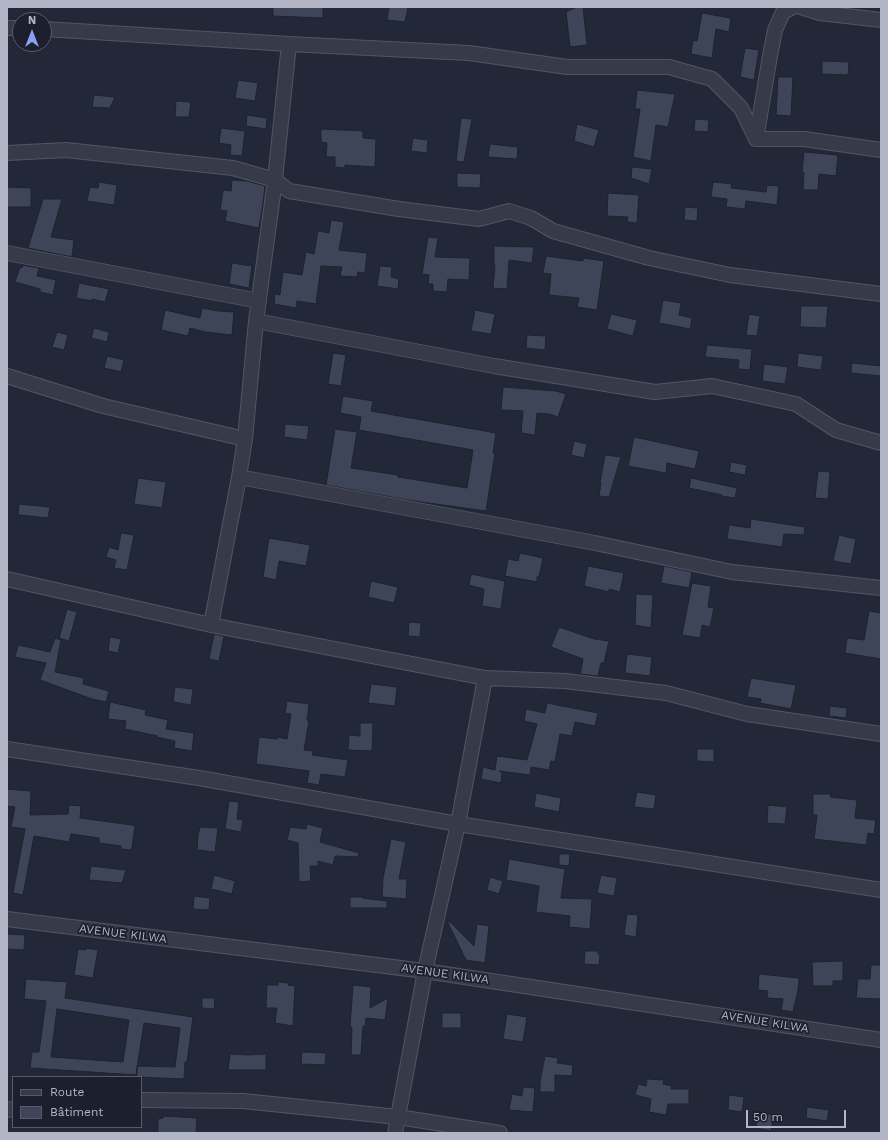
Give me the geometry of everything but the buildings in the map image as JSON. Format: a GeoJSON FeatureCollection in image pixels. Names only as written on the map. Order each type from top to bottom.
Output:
{"type":"FeatureCollection","features":[{"type":"Feature","properties":{"kind":"street"},"geometry":{"type":"LineString","coordinates":[[756,139],[775,30],[783,12],[793,7]]}},
{"type":"Feature","properties":{"kind":"street"},"geometry":{"type":"LineString","coordinates":[[801,7],[820,13],[881,20]]}},
{"type":"Feature","properties":{"kind":"street"},"geometry":{"type":"LineString","coordinates":[[52,29],[469,53],[567,67],[668,67],[712,79],[742,108],[756,139]]}},
{"type":"Feature","properties":{"kind":"street"},"geometry":{"type":"LineString","coordinates":[[211,625],[240,477],[256,321],[275,180],[289,44]]}},
{"type":"Feature","properties":{"kind":"street"},"geometry":{"type":"LineString","coordinates":[[756,139],[804,140],[881,150]]}},
{"type":"Feature","properties":{"kind":"street"},"geometry":{"type":"LineString","coordinates":[[7,153],[66,150],[233,168],[275,180],[289,191],[399,209],[479,219],[509,210],[531,218],[553,231],[649,258],[730,275],[881,294]]}},
{"type":"Feature","properties":{"kind":"street"},"geometry":{"type":"LineString","coordinates":[[7,253],[259,301]]}},
{"type":"Feature","properties":{"kind":"street"},"geometry":{"type":"LineString","coordinates":[[256,321],[494,366],[654,392],[712,386],[796,404],[836,430],[881,444]]}},
{"type":"Feature","properties":{"kind":"street"},"geometry":{"type":"LineString","coordinates":[[7,376],[103,406],[245,439]]}},
{"type":"Feature","properties":{"kind":"street"},"geometry":{"type":"LineString","coordinates":[[240,477],[587,542],[732,572],[881,588]]}},
{"type":"Feature","properties":{"kind":"street"},"geometry":{"type":"LineString","coordinates":[[7,579],[211,625],[485,678],[565,681],[666,693],[746,714],[881,734]]}},
{"type":"Feature","properties":{"kind":"street"},"geometry":{"type":"LineString","coordinates":[[395,1133],[424,971],[458,824],[485,678]]}},
{"type":"Feature","properties":{"kind":"street"},"geometry":{"type":"LineString","coordinates":[[7,748],[199,778],[458,824],[881,890]]}},
{"type":"Feature","properties":{"kind":"street","name":"AVENUE KILWA"},"geometry":{"type":"LineString","coordinates":[[7,919],[424,971],[881,1040]]}},
{"type":"Feature","properties":{"kind":"street"},"geometry":{"type":"LineString","coordinates":[[142,1100],[243,1101],[398,1117],[500,1133]]}}]}
